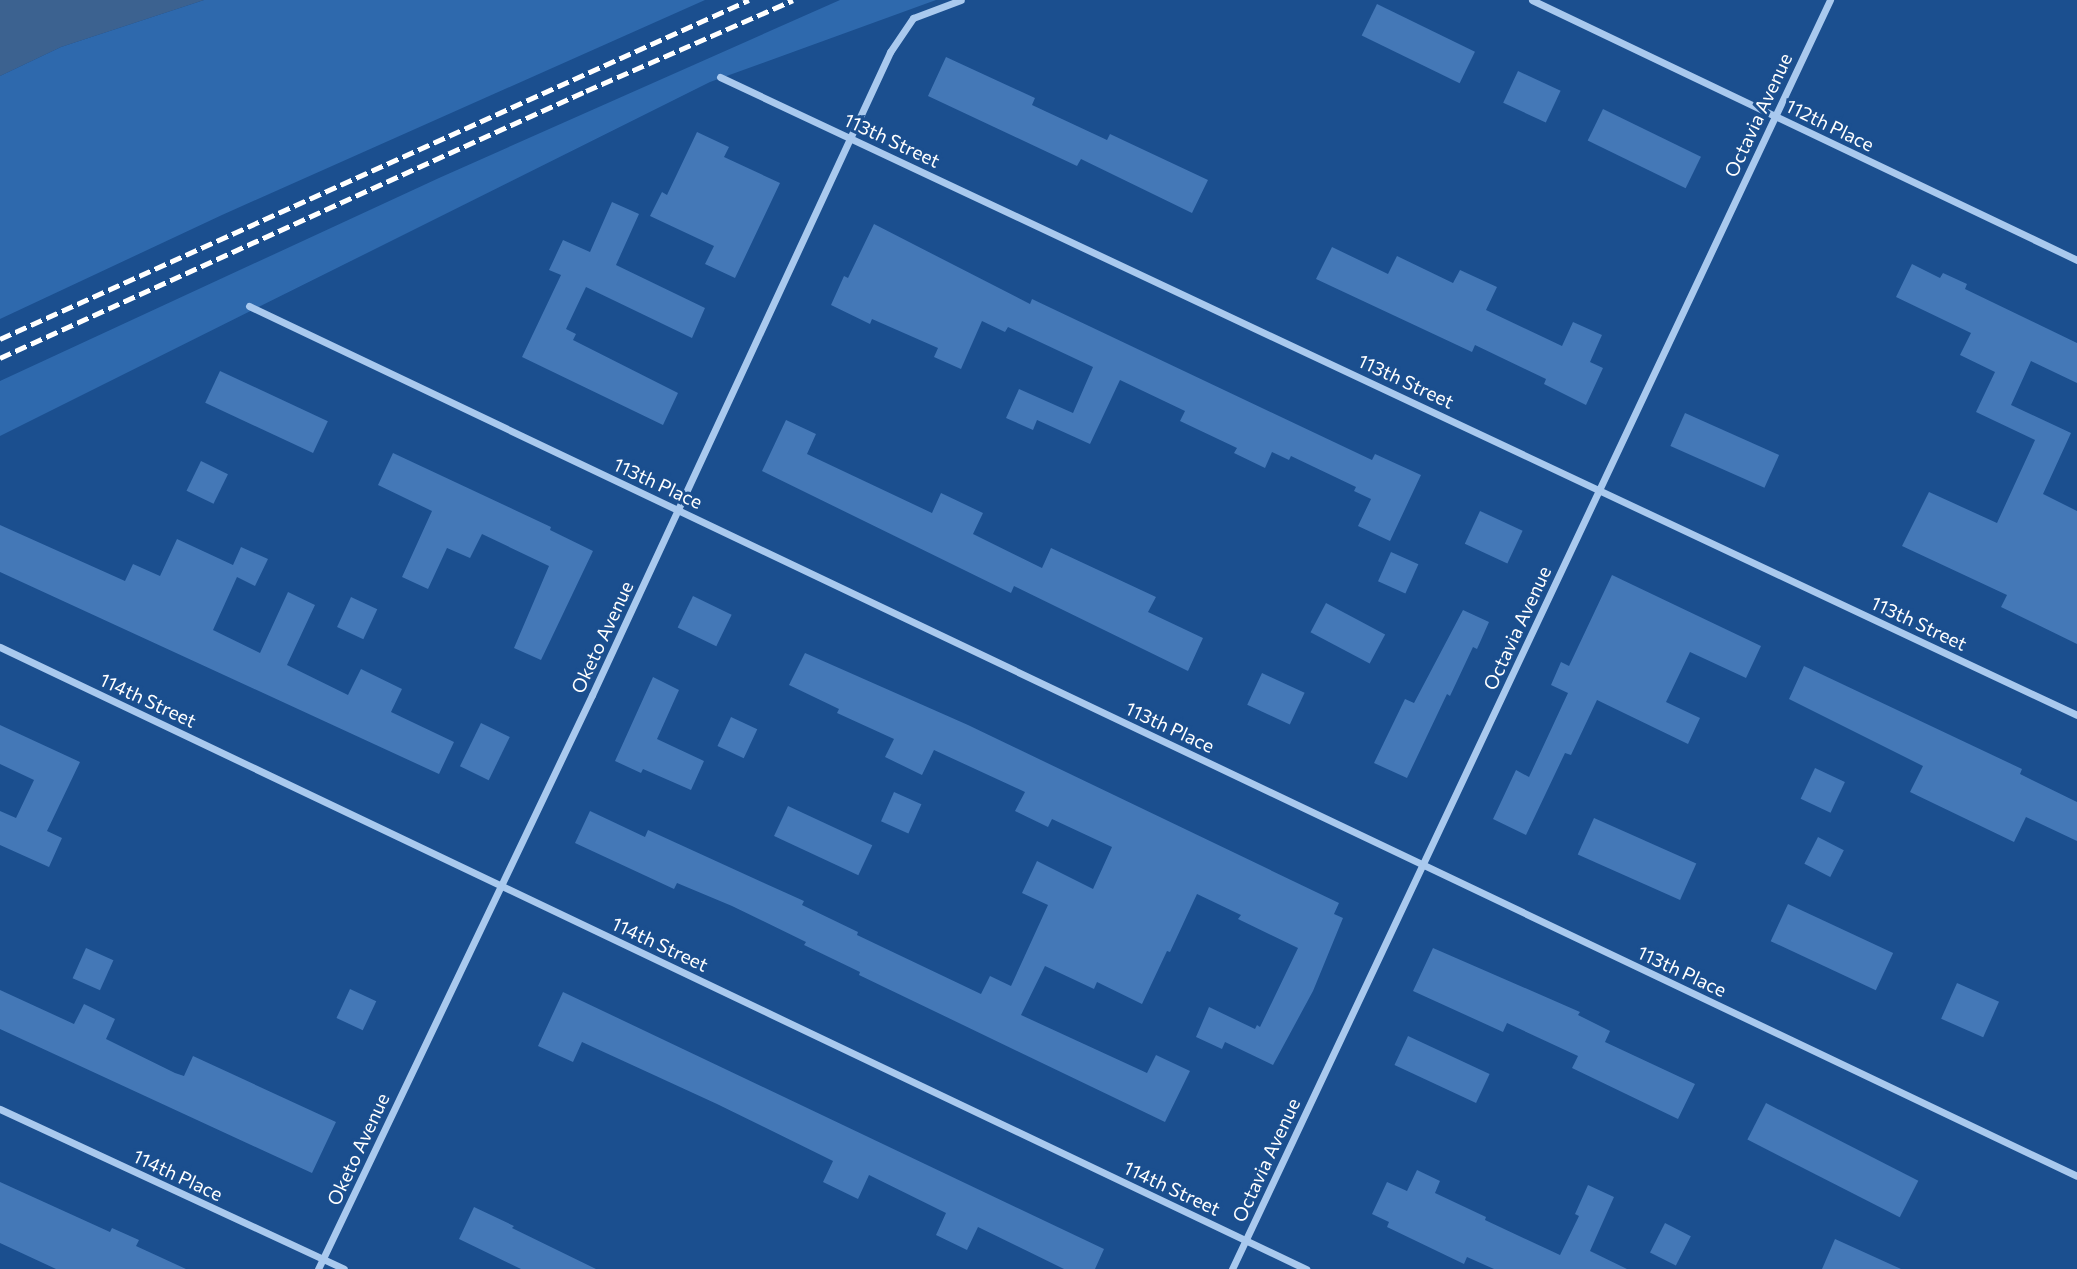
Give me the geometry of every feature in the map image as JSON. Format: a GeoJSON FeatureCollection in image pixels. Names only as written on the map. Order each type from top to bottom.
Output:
{"type":"FeatureCollection","features":[{"type":"Feature","properties":{"kind":"street","name":"Oketo Avenue"},"geometry":{"type":"LineString","coordinates":[[318,1269],[502,886],[890,52],[913,18],[961,0]]}},
{"type":"Feature","properties":{"kind":"street","name":"112th Place"},"geometry":{"type":"LineString","coordinates":[[1532,0],[2077,260]]}},
{"type":"Feature","properties":{"kind":"street","name":"Octavia Avenue"},"geometry":{"type":"LineString","coordinates":[[1232,1269],[1830,0]]}},
{"type":"Feature","properties":{"kind":"street","name":"113th Street"},"geometry":{"type":"LineString","coordinates":[[720,77],[2077,715]]}},
{"type":"Feature","properties":{"kind":"street","name":"113th Place"},"geometry":{"type":"LineString","coordinates":[[249,306],[2077,1176]]}},
{"type":"Feature","properties":{"kind":"street","name":"114th Street"},"geometry":{"type":"LineString","coordinates":[[0,647],[1306,1269]]}},
{"type":"Feature","properties":{"kind":"street","name":"114th Place"},"geometry":{"type":"LineString","coordinates":[[0,1109],[344,1269]]}},
{"type":"Feature","properties":{"kind":"shaded area"},"geometry":{"type":"Polygon","coordinates":[[[0,0],[204,0],[61,47],[0,76],[0,0]]]}},
{"type":"Feature","properties":{"kind":"shaded area"},"geometry":{"type":"Polygon","coordinates":[[[204,0],[705,0],[222,215],[0,319],[0,76],[61,47],[204,0]]]}},
{"type":"Feature","properties":{"kind":"shaded area"},"geometry":{"type":"Polygon","coordinates":[[[840,0],[936,0],[710,82],[0,436],[0,381],[439,178],[840,0]]]}},
{"type":"Feature","properties":{"kind":"building"},"geometry":{"type":"Polygon","coordinates":[[[1377,4],[1475,52],[1460,83],[1362,35],[1377,4]]]}},
{"type":"Feature","properties":{"kind":"building"},"geometry":{"type":"Polygon","coordinates":[[[946,57],[1035,98],[1032,105],[1107,140],[1110,134],[1208,180],[1192,213],[1081,159],[1077,166],[928,96],[946,57]]]}},
{"type":"Feature","properties":{"kind":"building"},"geometry":{"type":"Polygon","coordinates":[[[1518,71],[1561,91],[1546,123],[1503,103],[1518,71]]]}},
{"type":"Feature","properties":{"kind":"building"},"geometry":{"type":"Polygon","coordinates":[[[1603,109],[1701,157],[1686,188],[1588,140],[1603,109]]]}},
{"type":"Feature","properties":{"kind":"building"},"geometry":{"type":"Polygon","coordinates":[[[697,132],[729,147],[724,157],[780,183],[735,278],[705,264],[714,246],[650,216],[662,192],[667,195],[697,132]]]}},
{"type":"Feature","properties":{"kind":"building"},"geometry":{"type":"Polygon","coordinates":[[[612,202],[639,214],[616,265],[705,308],[692,338],[586,287],[566,329],[576,334],[573,340],[678,393],[663,425],[522,357],[561,275],[549,270],[563,240],[590,252],[612,202]]]}},
{"type":"Feature","properties":{"kind":"building"},"geometry":{"type":"Polygon","coordinates":[[[874,224],[1030,304],[1032,299],[1372,460],[1375,454],[1421,475],[1390,541],[1358,526],[1371,499],[1354,491],[1356,487],[1291,456],[1289,460],[1272,452],[1265,468],[1234,453],[1237,448],[1180,421],[1185,411],[1120,380],[1090,444],[1037,420],[1033,430],[1006,418],[1019,389],[1073,413],[1093,367],[1008,327],[1005,332],[982,321],[961,369],[934,357],[938,348],[872,319],[870,324],[831,305],[844,276],[848,278],[874,224]]]}},
{"type":"Feature","properties":{"kind":"building"},"geometry":{"type":"Polygon","coordinates":[[[1332,247],[1388,274],[1397,256],[1453,283],[1460,270],[1497,287],[1486,310],[1562,346],[1573,322],[1602,335],[1590,362],[1603,368],[1586,405],[1544,384],[1546,379],[1475,345],[1472,352],[1316,279],[1332,247]]]}},
{"type":"Feature","properties":{"kind":"building"},"geometry":{"type":"Polygon","coordinates":[[[1912,264],[1940,278],[1943,273],[1967,284],[1965,289],[2077,343],[2077,383],[2031,361],[2011,405],[2071,433],[2043,494],[2077,511],[2077,644],[2001,607],[2007,595],[1902,546],[1929,492],[1997,523],[2035,440],[1976,412],[1995,372],[1960,355],[1971,333],[1896,297],[1912,264]]]}},
{"type":"Feature","properties":{"kind":"building"},"geometry":{"type":"Polygon","coordinates":[[[220,371],[328,421],[313,453],[205,403],[220,371]]]}},
{"type":"Feature","properties":{"kind":"building"},"geometry":{"type":"Polygon","coordinates":[[[1685,413],[1779,455],[1764,488],[1670,446],[1685,413]]]}},
{"type":"Feature","properties":{"kind":"building"},"geometry":{"type":"Polygon","coordinates":[[[786,420],[816,434],[807,454],[932,513],[941,493],[983,513],[973,534],[1042,568],[1051,548],[1156,597],[1148,612],[1203,638],[1188,671],[1014,586],[1011,593],[762,471],[786,420]]]}},
{"type":"Feature","properties":{"kind":"building"},"geometry":{"type":"Polygon","coordinates":[[[393,453],[551,527],[550,530],[593,551],[541,660],[514,648],[549,566],[482,534],[470,558],[447,548],[428,589],[402,577],[432,511],[378,485],[393,453]]]}},
{"type":"Feature","properties":{"kind":"building"},"geometry":{"type":"Polygon","coordinates":[[[201,461],[228,474],[213,504],[187,491],[201,461]]]}},
{"type":"Feature","properties":{"kind":"building"},"geometry":{"type":"Polygon","coordinates":[[[1480,511],[1523,531],[1507,563],[1465,544],[1480,511]]]}},
{"type":"Feature","properties":{"kind":"building"},"geometry":{"type":"Polygon","coordinates":[[[0,525],[125,581],[133,564],[160,576],[177,539],[233,565],[241,547],[268,559],[255,586],[237,577],[213,630],[260,653],[288,592],[315,605],[287,665],[348,695],[361,669],[402,689],[391,712],[454,742],[439,774],[0,572],[0,525]]]}},
{"type":"Feature","properties":{"kind":"building"},"geometry":{"type":"Polygon","coordinates":[[[1391,552],[1418,564],[1405,593],[1378,581],[1391,552]]]}},
{"type":"Feature","properties":{"kind":"building"},"geometry":{"type":"Polygon","coordinates":[[[1612,575],[1761,646],[1746,678],[1690,652],[1666,702],[1700,718],[1688,744],[1597,700],[1571,755],[1565,753],[1526,835],[1493,819],[1516,770],[1529,777],[1568,693],[1551,685],[1561,662],[1569,666],[1612,575]]]}},
{"type":"Feature","properties":{"kind":"building"},"geometry":{"type":"Polygon","coordinates":[[[693,596],[732,615],[716,646],[678,627],[693,596]]]}},
{"type":"Feature","properties":{"kind":"building"},"geometry":{"type":"Polygon","coordinates":[[[351,597],[377,609],[363,639],[337,627],[351,597]]]}},
{"type":"Feature","properties":{"kind":"building"},"geometry":{"type":"Polygon","coordinates":[[[1326,603],[1385,634],[1370,664],[1311,632],[1326,603]]]}},
{"type":"Feature","properties":{"kind":"building"},"geometry":{"type":"Polygon","coordinates":[[[1463,610],[1489,622],[1477,649],[1473,647],[1450,696],[1447,694],[1407,778],[1374,763],[1405,699],[1414,703],[1463,610]]]}},
{"type":"Feature","properties":{"kind":"building"},"geometry":{"type":"Polygon","coordinates":[[[805,653],[968,725],[1339,903],[1334,914],[1343,918],[1313,991],[1273,1065],[1225,1042],[1222,1049],[1196,1037],[1209,1007],[1255,1029],[1257,1025],[1260,1027],[1298,948],[1238,919],[1241,915],[1197,894],[1142,1004],[1097,982],[1094,989],[1045,966],[1021,1015],[1147,1073],[1156,1055],[1190,1071],[1165,1122],[859,975],[860,972],[804,945],[806,942],[732,906],[677,883],[674,889],[575,843],[590,811],[645,837],[648,830],[804,901],[802,905],[858,932],[857,935],[981,994],[990,976],[1011,986],[1048,905],[1022,893],[1037,861],[1093,889],[1112,847],[1052,819],[1048,827],[1015,811],[1025,792],[934,750],[922,775],[885,757],[894,739],[837,713],[839,709],[789,685],[805,653]]]}},
{"type":"Feature","properties":{"kind":"building"},"geometry":{"type":"Polygon","coordinates":[[[1804,666],[2022,769],[2020,774],[2077,802],[2077,841],[2026,817],[2014,842],[1910,792],[1923,766],[1789,699],[1804,666]]]}},
{"type":"Feature","properties":{"kind":"building"},"geometry":{"type":"Polygon","coordinates":[[[1262,673],[1305,693],[1290,725],[1247,705],[1262,673]]]}},
{"type":"Feature","properties":{"kind":"building"},"geometry":{"type":"Polygon","coordinates":[[[653,677],[679,690],[657,739],[704,761],[691,790],[643,769],[641,773],[615,761],[653,677]]]}},
{"type":"Feature","properties":{"kind":"building"},"geometry":{"type":"Polygon","coordinates":[[[731,717],[757,729],[744,758],[717,746],[731,717]]]}},
{"type":"Feature","properties":{"kind":"building"},"geometry":{"type":"Polygon","coordinates":[[[481,723],[510,737],[489,780],[460,766],[481,723]]]}},
{"type":"Feature","properties":{"kind":"building"},"geometry":{"type":"Polygon","coordinates":[[[0,725],[80,762],[47,831],[62,838],[49,867],[0,845],[0,811],[16,818],[34,780],[0,764],[0,725]]]}},
{"type":"Feature","properties":{"kind":"building"},"geometry":{"type":"Polygon","coordinates":[[[1815,768],[1845,782],[1831,813],[1801,799],[1815,768]]]}},
{"type":"Feature","properties":{"kind":"building"},"geometry":{"type":"Polygon","coordinates":[[[894,792],[921,804],[908,833],[881,821],[894,792]]]}},
{"type":"Feature","properties":{"kind":"building"},"geometry":{"type":"Polygon","coordinates":[[[788,806],[872,845],[858,875],[774,836],[788,806]]]}},
{"type":"Feature","properties":{"kind":"building"},"geometry":{"type":"Polygon","coordinates":[[[1594,818],[1696,864],[1680,900],[1578,855],[1594,818]]]}},
{"type":"Feature","properties":{"kind":"building"},"geometry":{"type":"Polygon","coordinates":[[[1818,837],[1844,850],[1830,877],[1804,864],[1818,837]]]}},
{"type":"Feature","properties":{"kind":"building"},"geometry":{"type":"Polygon","coordinates":[[[1788,904],[1893,953],[1876,990],[1771,941],[1788,904]]]}},
{"type":"Feature","properties":{"kind":"building"},"geometry":{"type":"Polygon","coordinates":[[[86,948],[113,960],[100,990],[73,978],[86,948]]]}},
{"type":"Feature","properties":{"kind":"building"},"geometry":{"type":"Polygon","coordinates":[[[1433,948],[1580,1012],[1578,1015],[1610,1031],[1605,1042],[1695,1084],[1678,1119],[1572,1068],[1578,1056],[1507,1023],[1503,1032],[1413,991],[1433,948]]]}},
{"type":"Feature","properties":{"kind":"building"},"geometry":{"type":"Polygon","coordinates":[[[1957,983],[1999,1002],[1983,1037],[1941,1019],[1957,983]]]}},
{"type":"Feature","properties":{"kind":"building"},"geometry":{"type":"Polygon","coordinates":[[[350,989],[376,1001],[363,1030],[336,1018],[350,989]]]}},
{"type":"Feature","properties":{"kind":"building"},"geometry":{"type":"Polygon","coordinates":[[[0,990],[74,1024],[84,1004],[115,1019],[106,1039],[175,1073],[184,1076],[193,1056],[336,1122],[312,1173],[0,1029],[0,990]]]}},
{"type":"Feature","properties":{"kind":"building"},"geometry":{"type":"Polygon","coordinates":[[[563,992],[1104,1249],[1095,1269],[1064,1269],[978,1227],[967,1250],[936,1235],[946,1213],[869,1175],[858,1199],[823,1182],[833,1161],[717,1104],[582,1042],[573,1062],[538,1046],[563,992]]]}},
{"type":"Feature","properties":{"kind":"building"},"geometry":{"type":"Polygon","coordinates":[[[1408,1036],[1490,1074],[1476,1103],[1394,1065],[1408,1036]]]}},
{"type":"Feature","properties":{"kind":"building"},"geometry":{"type":"Polygon","coordinates":[[[1766,1103],[1918,1181],[1900,1217],[1747,1140],[1766,1103]]]}},
{"type":"Feature","properties":{"kind":"building"},"geometry":{"type":"Polygon","coordinates":[[[1417,1170],[1440,1181],[1435,1193],[1560,1255],[1579,1216],[1575,1214],[1588,1185],[1614,1197],[1590,1251],[1627,1269],[1494,1269],[1467,1257],[1464,1264],[1387,1227],[1389,1222],[1372,1214],[1387,1182],[1407,1191],[1417,1170]]]}},
{"type":"Feature","properties":{"kind":"building"},"geometry":{"type":"Polygon","coordinates":[[[0,1182],[110,1232],[112,1228],[139,1240],[136,1246],[186,1269],[56,1269],[0,1243],[0,1182]]]}},
{"type":"Feature","properties":{"kind":"building"},"geometry":{"type":"Polygon","coordinates":[[[474,1207],[596,1269],[521,1269],[459,1239],[474,1207]]]}},
{"type":"Feature","properties":{"kind":"building"},"geometry":{"type":"Polygon","coordinates":[[[1665,1223],[1691,1236],[1676,1266],[1650,1252],[1665,1223]]]}},
{"type":"Feature","properties":{"kind":"building"},"geometry":{"type":"Polygon","coordinates":[[[1835,1239],[1901,1269],[1822,1269],[1835,1239]]]}},
{"type":"Feature","properties":{"kind":"railway"},"geometry":{"type":"LineString","coordinates":[[0,339],[749,0]]}},
{"type":"Feature","properties":{"kind":"railway"},"geometry":{"type":"LineString","coordinates":[[0,358],[586,91],[793,0]]}}]}
